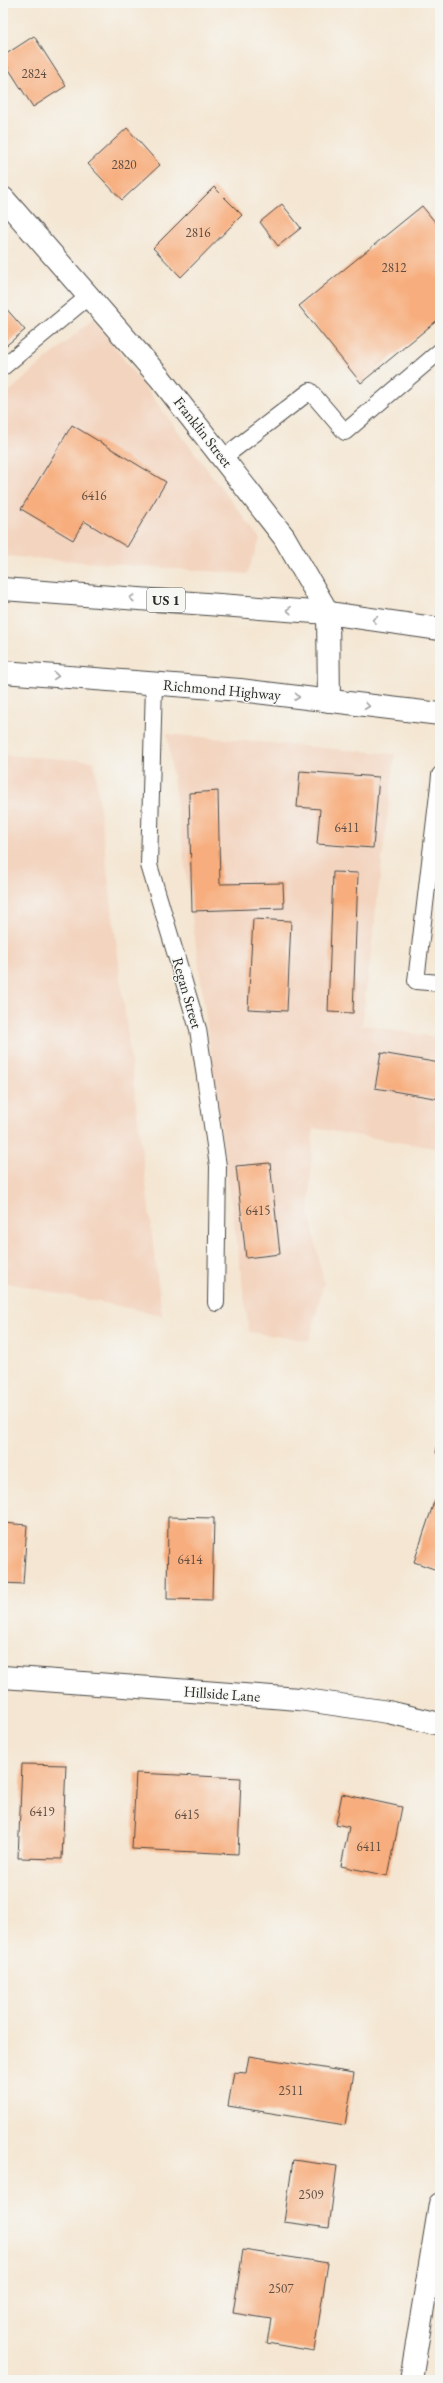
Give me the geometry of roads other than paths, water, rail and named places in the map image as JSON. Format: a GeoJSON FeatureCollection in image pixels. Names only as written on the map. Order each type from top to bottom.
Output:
{"type":"FeatureCollection","features":[{"type":"Feature","properties":{"kind":"main road","name":"Franklin Street"},"geometry":{"type":"LineString","coordinates":[[3,198],[160,378],[273,520],[328,613],[329,701]]}},
{"type":"Feature","properties":{"kind":"main road","name":"US 1"},"geometry":{"type":"LineString","coordinates":[[3,589],[328,613],[440,629]]}},
{"type":"Feature","properties":{"kind":"main road","name":"Richmond Highway"},"geometry":{"type":"LineString","coordinates":[[3,672],[240,690],[440,714]]}},
{"type":"Feature","properties":{"kind":"main road","name":"Hillside Lane"},"geometry":{"type":"LineString","coordinates":[[3,1676],[299,1700],[388,1712],[440,1724]]}},
{"type":"Feature","properties":{"kind":"main road"},"geometry":{"type":"LineString","coordinates":[[411,2380],[440,2204]]}},
{"type":"Feature","properties":{"kind":"lane"},"geometry":{"type":"LineString","coordinates":[[3,367],[89,296]]}},
{"type":"Feature","properties":{"kind":"lane"},"geometry":{"type":"LineString","coordinates":[[224,458],[310,391],[345,432],[440,351]]}},
{"type":"Feature","properties":{"kind":"lane","name":"Regan Street"},"geometry":{"type":"LineString","coordinates":[[154,684],[149,865],[198,1029],[218,1166],[216,1303]]}},
{"type":"Feature","properties":{"kind":"lane"},"geometry":{"type":"LineString","coordinates":[[440,775],[439,794],[416,980],[440,983]]}}]}
